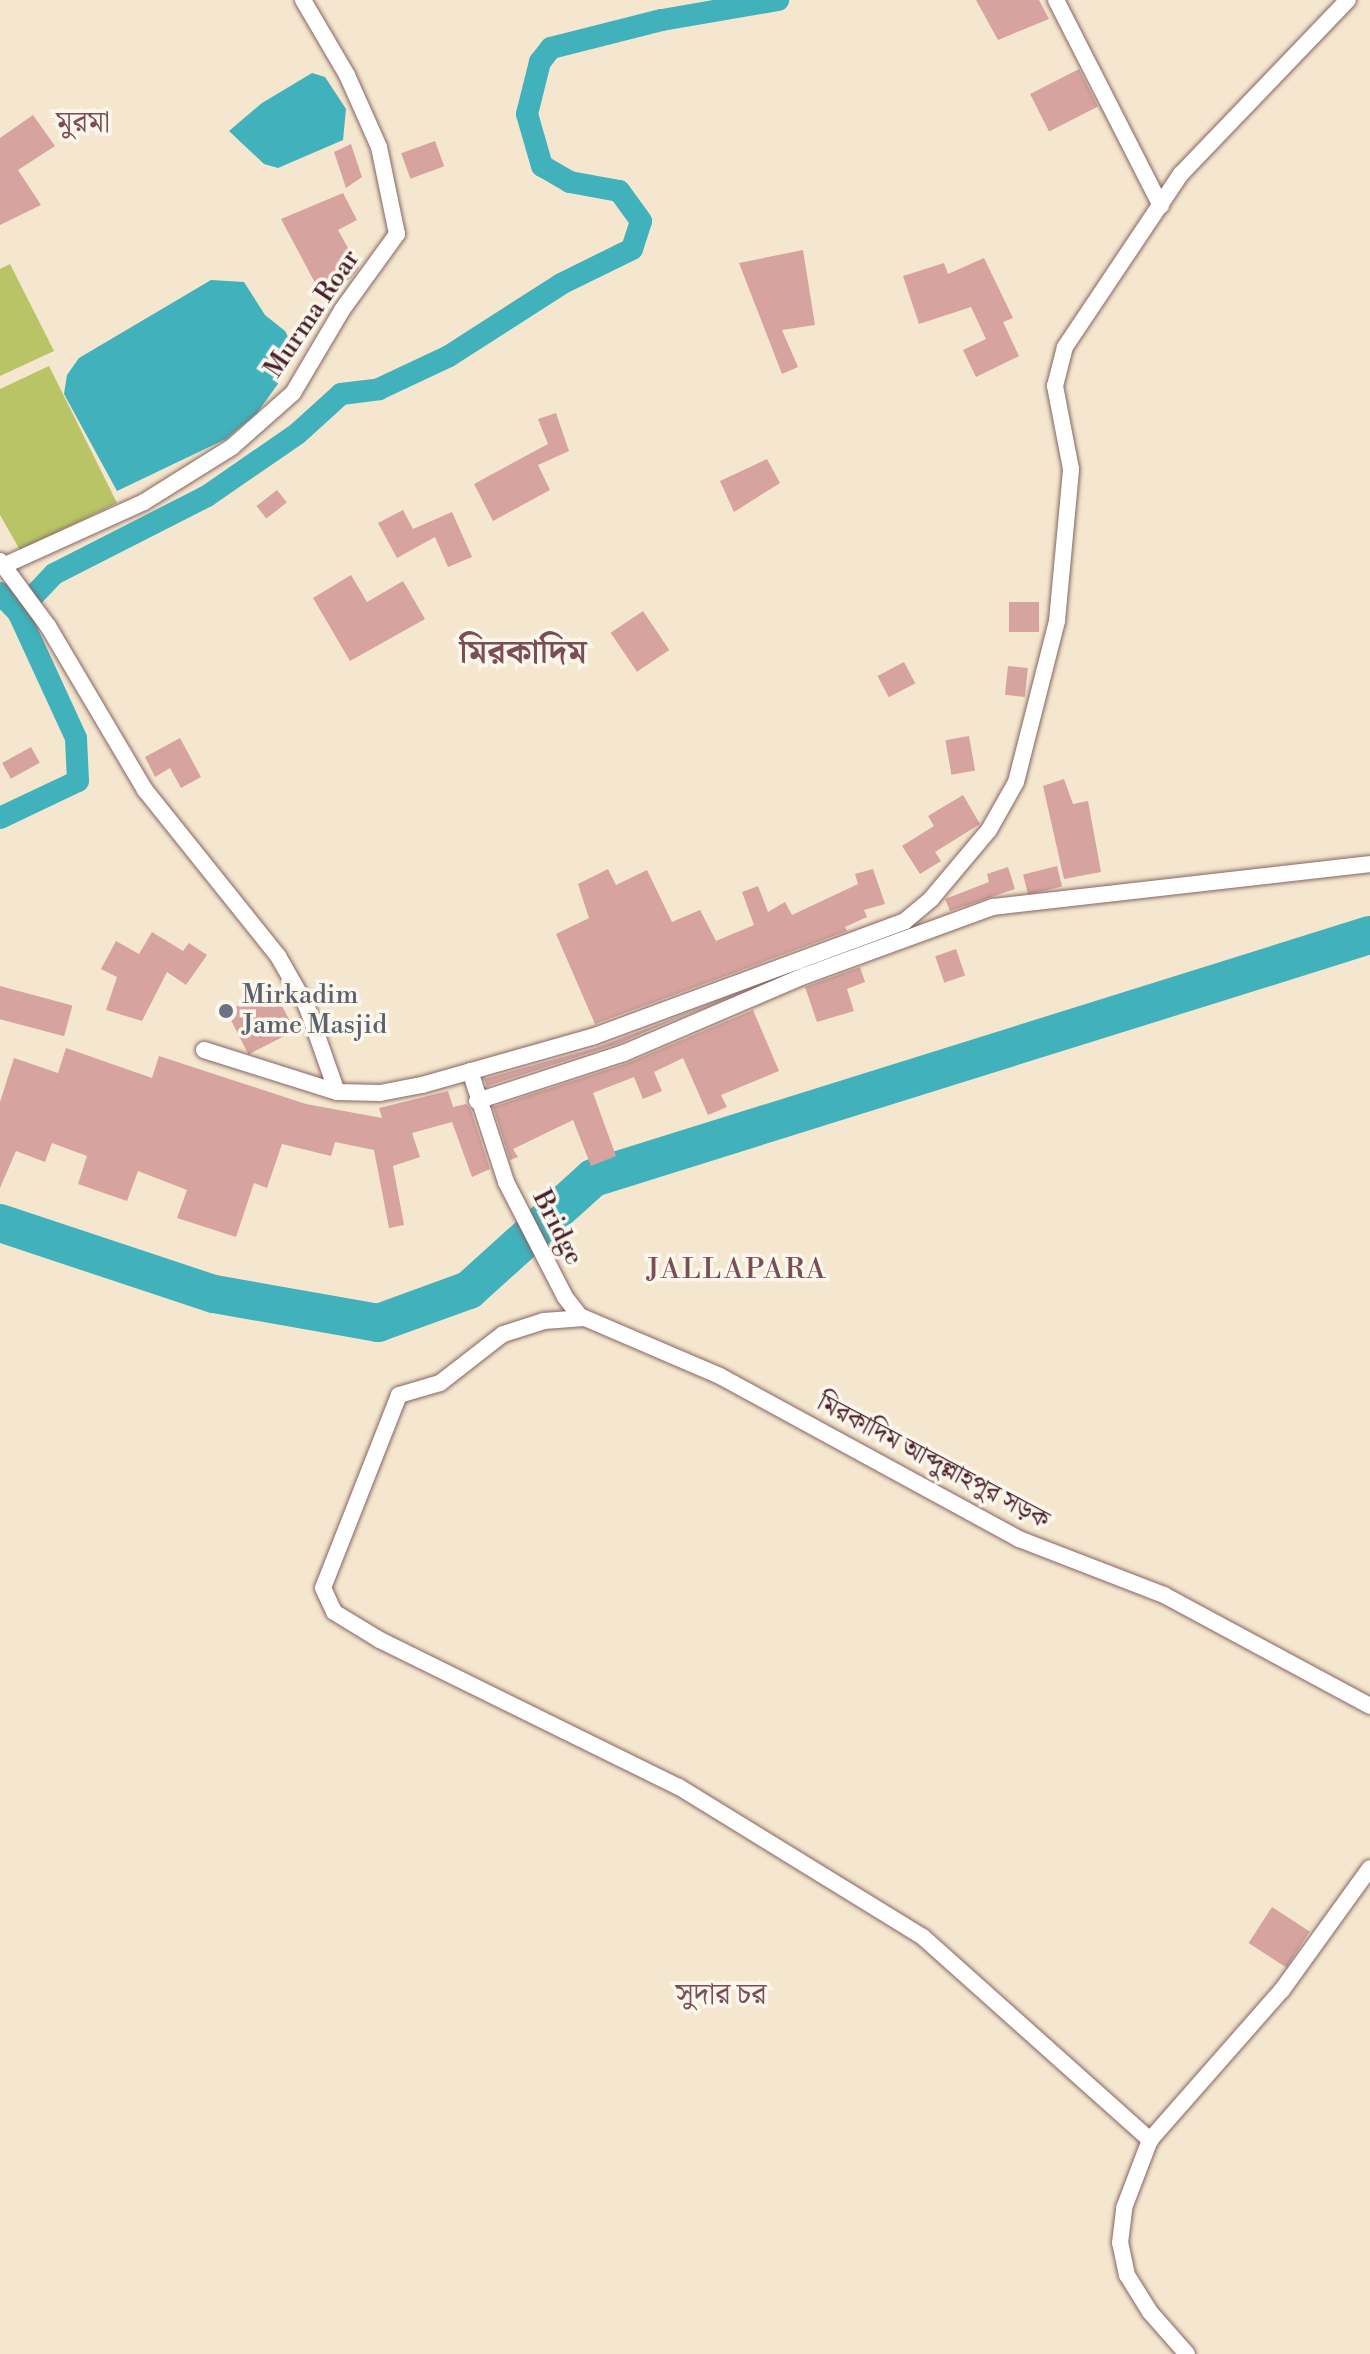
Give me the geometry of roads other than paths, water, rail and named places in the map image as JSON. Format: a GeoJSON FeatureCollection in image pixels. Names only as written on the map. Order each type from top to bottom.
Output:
{"type":"FeatureCollection","features":[{"type":"Feature","properties":{"kind":"street","name":"Murma Roar"},"geometry":{"type":"LineString","coordinates":[[2,563],[144,502],[232,447],[293,393],[342,310],[397,234],[379,147],[347,75],[303,0]]}},
{"type":"Feature","properties":{"kind":"street"},"geometry":{"type":"LineString","coordinates":[[1056,0],[1161,206]]}},
{"type":"Feature","properties":{"kind":"street"},"geometry":{"type":"LineString","coordinates":[[204,1050],[337,1092],[380,1093],[592,1037],[905,921],[931,899],[989,830],[1016,782],[1057,621],[1071,469],[1055,386],[1065,347],[1181,174],[1348,0]]}},
{"type":"Feature","properties":{"kind":"street"},"geometry":{"type":"LineString","coordinates":[[2,563],[48,626],[145,790],[278,956],[307,1007],[337,1092]]}},
{"type":"Feature","properties":{"kind":"street"},"geometry":{"type":"LineString","coordinates":[[477,1101],[624,1053],[804,976],[993,907],[1370,864]]}},
{"type":"Feature","properties":{"kind":"street","name":"Bridge"},"geometry":{"type":"LineString","coordinates":[[470,1071],[477,1101],[506,1182],[565,1297]]}},
{"type":"Feature","properties":{"kind":"street","name":"মিরকাদিম আব্দুল্লাহপুর সড়ক"},"geometry":{"type":"LineString","coordinates":[[565,1297],[584,1318],[720,1376],[1019,1539],[1164,1595],[1370,1706]]}},
{"type":"Feature","properties":{"kind":"street"},"geometry":{"type":"LineString","coordinates":[[584,1318],[544,1321],[503,1334],[440,1383],[399,1395],[323,1588],[334,1612],[392,1646],[679,1787],[923,1937],[1150,2140]]}},
{"type":"Feature","properties":{"kind":"street"},"geometry":{"type":"LineString","coordinates":[[1187,2354],[1150,2312],[1127,2275],[1120,2243],[1124,2208],[1150,2140],[1282,1990],[1370,1868]]}},
{"type":"Feature","properties":{"kind":"water"},"geometry":{"type":"Polygon","coordinates":[[[312,73],[325,77],[346,109],[343,140],[278,168],[264,164],[229,131],[262,103],[312,73]]]}},
{"type":"Feature","properties":{"kind":"water"},"geometry":{"type":"Polygon","coordinates":[[[211,280],[244,282],[265,315],[285,331],[294,348],[280,381],[257,413],[226,439],[117,491],[64,394],[67,375],[79,358],[211,280]]]}},
{"type":"Feature","properties":{"kind":"waterway"},"geometry":{"type":"LineString","coordinates":[[0,818],[78,781],[76,738],[18,612],[54,574],[207,496],[297,434],[341,394],[379,389],[449,356],[561,284],[632,249],[641,221],[619,191],[570,182],[542,166],[527,114],[540,62],[551,48],[662,20],[778,0]]}},
{"type":"Feature","properties":{"kind":"waterway"},"geometry":{"type":"LineString","coordinates":[[0,593],[18,612]]}},
{"type":"Feature","properties":{"kind":"waterway"},"geometry":{"type":"LineString","coordinates":[[0,1223],[214,1294],[378,1323],[469,1290],[593,1178],[1370,935]]}},
{"type":"Feature","properties":{"kind":"place","name":"Mirkadim Jame Masjid"},"geometry":{"type":"Point","coordinates":[226,1011]}},
{"type":"Feature","properties":{"kind":"district","name":"মুরমা"},"geometry":{"type":"Point","coordinates":[83,123]}},
{"type":"Feature","properties":{"kind":"district","name":"মিরকাদিম"},"geometry":{"type":"Point","coordinates":[523,654]}},
{"type":"Feature","properties":{"kind":"district","name":"JALLAPARA"},"geometry":{"type":"Point","coordinates":[737,1270]}},
{"type":"Feature","properties":{"kind":"district","name":"সুদার চর"},"geometry":{"type":"Point","coordinates":[721,1995]}}]}
